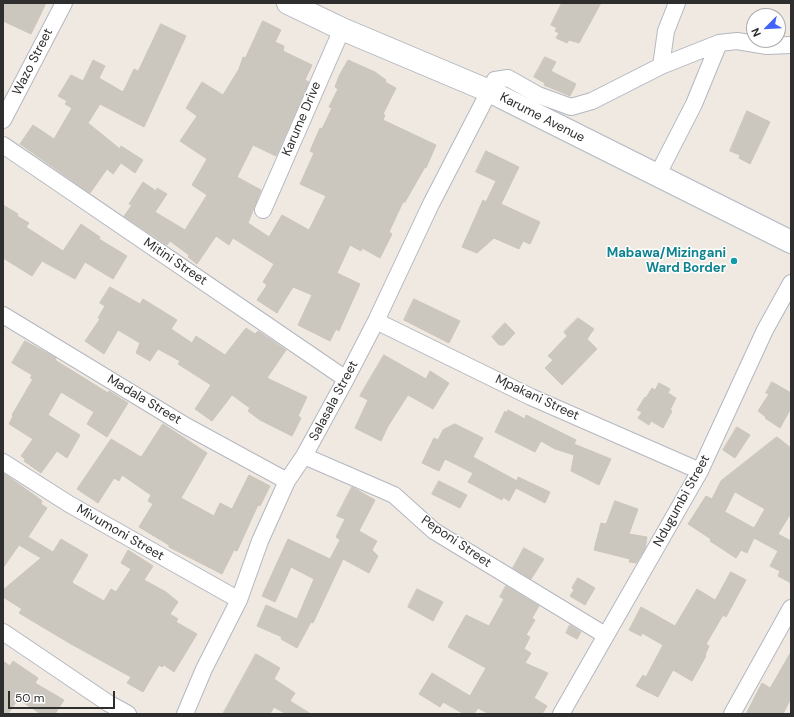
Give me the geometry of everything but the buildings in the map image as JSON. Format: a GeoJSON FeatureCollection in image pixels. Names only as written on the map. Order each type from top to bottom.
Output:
{"type":"FeatureCollection","features":[{"type":"Feature","properties":{"kind":"main road","name":"Karume Avenue"},"geometry":{"type":"LineString","coordinates":[[301,6],[342,29],[489,91],[791,242]]}},
{"type":"Feature","properties":{"kind":"street","name":"Wazo Street"},"geometry":{"type":"LineString","coordinates":[[3,120],[64,3]]}},
{"type":"Feature","properties":{"kind":"street"},"geometry":{"type":"LineString","coordinates":[[661,66],[666,31],[677,3]]}},
{"type":"Feature","properties":{"kind":"street","name":"Karume Drive"},"geometry":{"type":"LineString","coordinates":[[263,210],[342,29]]}},
{"type":"Feature","properties":{"kind":"street"},"geometry":{"type":"LineString","coordinates":[[489,91],[495,80],[508,78],[538,96],[570,107],[592,101],[661,66],[720,43],[737,41],[767,46],[791,45]]}},
{"type":"Feature","properties":{"kind":"street"},"geometry":{"type":"LineString","coordinates":[[657,176],[694,104],[720,43]]}},
{"type":"Feature","properties":{"kind":"street","name":"Salasala Street"},"geometry":{"type":"LineString","coordinates":[[185,714],[204,669],[239,600],[260,541],[287,481],[304,456],[346,379],[376,321],[431,204],[489,91]]}},
{"type":"Feature","properties":{"kind":"street","name":"Mitini Street"},"geometry":{"type":"LineString","coordinates":[[3,145],[346,379]]}},
{"type":"Feature","properties":{"kind":"street","name":"Ndugumbi Street"},"geometry":{"type":"LineString","coordinates":[[561,714],[700,471],[765,330],[791,282]]}},
{"type":"Feature","properties":{"kind":"street","name":"Madala Street"},"geometry":{"type":"LineString","coordinates":[[3,314],[186,426],[287,481]]}},
{"type":"Feature","properties":{"kind":"street","name":"Mpakani Street"},"geometry":{"type":"LineString","coordinates":[[376,321],[531,397],[700,471]]}},
{"type":"Feature","properties":{"kind":"street","name":"Peponi Street"},"geometry":{"type":"LineString","coordinates":[[304,456],[394,495],[434,531],[605,635]]}},
{"type":"Feature","properties":{"kind":"street","name":"Mivumoni Street"},"geometry":{"type":"LineString","coordinates":[[3,462],[69,504],[239,600]]}},
{"type":"Feature","properties":{"kind":"street"},"geometry":{"type":"LineString","coordinates":[[732,714],[791,608]]}},
{"type":"Feature","properties":{"kind":"street"},"geometry":{"type":"LineString","coordinates":[[3,632],[104,708],[128,714]]}},
{"type":"Feature","properties":{"kind":"place","name":"Mabawa/Mizingani Ward Border"},"geometry":{"type":"Point","coordinates":[734,261]}}]}
